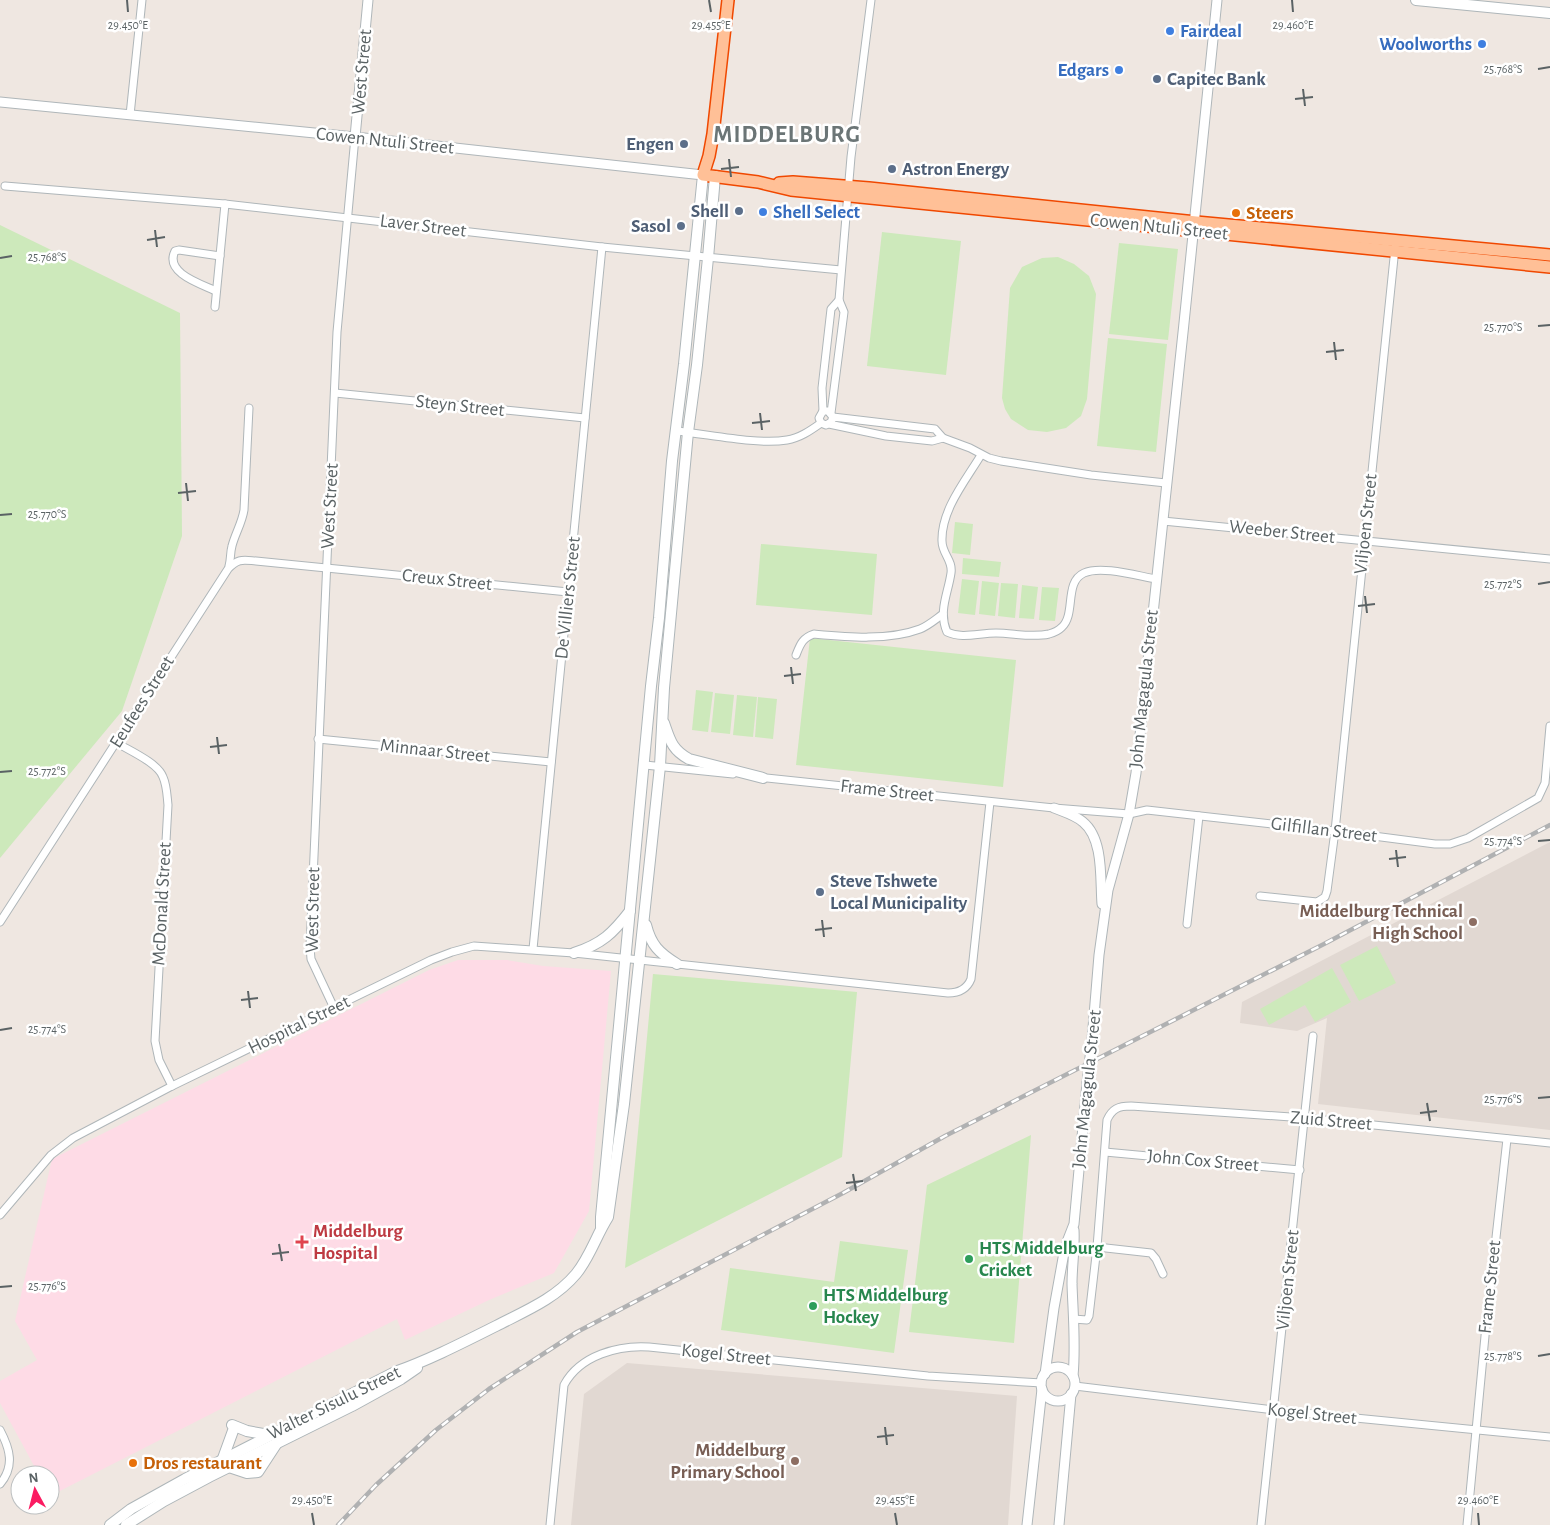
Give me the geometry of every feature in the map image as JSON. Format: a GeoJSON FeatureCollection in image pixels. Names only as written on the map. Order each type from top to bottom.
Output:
{"type":"FeatureCollection","features":[{"type":"Feature","properties":{"kind":"highway"},"geometry":{"type":"LineString","coordinates":[[709,176],[709,156],[728,0]]}},
{"type":"Feature","properties":{"kind":"highway","name":"Cowen Ntuli Street"},"geometry":{"type":"LineString","coordinates":[[709,176],[770,184],[793,182],[848,191],[1396,246],[1550,255]]}},
{"type":"Feature","properties":{"kind":"highway","name":"Cowen Ntuli Street"},"geometry":{"type":"LineString","coordinates":[[1396,246],[1550,267]]}},
{"type":"Feature","properties":{"kind":"main road"},"geometry":{"type":"LineString","coordinates":[[1416,0],[1550,13]]}},
{"type":"Feature","properties":{"kind":"main road"},"geometry":{"type":"LineString","coordinates":[[602,1227],[601,1217],[676,431],[696,256],[709,176]]}},
{"type":"Feature","properties":{"kind":"main road","name":"Walter Sisulu Street"},"geometry":{"type":"LineString","coordinates":[[126,1525],[226,1464],[269,1435],[395,1372],[430,1359],[551,1297],[577,1272],[593,1247],[608,1217],[624,1104],[660,766],[664,688],[688,432],[708,258],[709,176]]}},
{"type":"Feature","properties":{"kind":"main road"},"geometry":{"type":"LineString","coordinates":[[664,567],[676,568]]}},
{"type":"Feature","properties":{"kind":"main road"},"geometry":{"type":"LineString","coordinates":[[651,686],[664,688]]}},
{"type":"Feature","properties":{"kind":"main road"},"geometry":{"type":"LineString","coordinates":[[662,717],[672,745],[680,754],[689,759],[763,778]]}},
{"type":"Feature","properties":{"kind":"main road"},"geometry":{"type":"LineString","coordinates":[[574,952],[591,947],[605,939],[630,910]]}},
{"type":"Feature","properties":{"kind":"main road"},"geometry":{"type":"LineString","coordinates":[[644,916],[649,938],[657,949],[677,964]]}},
{"type":"Feature","properties":{"kind":"main road","name":"Walter Sisulu Street"},"geometry":{"type":"LineString","coordinates":[[110,1525],[170,1487],[278,1442],[393,1384],[430,1359]]}},
{"type":"Feature","properties":{"kind":"main road"},"geometry":{"type":"LineString","coordinates":[[269,1435],[233,1427],[226,1464],[247,1472],[258,1472],[278,1442]]}},
{"type":"Feature","properties":{"kind":"street"},"geometry":{"type":"LineString","coordinates":[[130,115],[142,0]]}},
{"type":"Feature","properties":{"kind":"street","name":"West Street"},"geometry":{"type":"LineString","coordinates":[[334,1008],[311,959],[310,947],[337,332],[368,0]]}},
{"type":"Feature","properties":{"kind":"street"},"geometry":{"type":"LineString","coordinates":[[676,431],[767,442],[788,440],[825,423],[832,415],[844,312],[839,300],[848,191],[871,0]]}},
{"type":"Feature","properties":{"kind":"street","name":"John Magagula Street"},"geometry":{"type":"LineString","coordinates":[[1027,1525],[1043,1382],[1054,1308],[1065,1247],[1074,1224],[1103,922],[1110,882],[1129,814],[1136,773],[1195,227],[1217,0]]}},
{"type":"Feature","properties":{"kind":"street","name":"Cowen Ntuli Street"},"geometry":{"type":"LineString","coordinates":[[0,102],[355,137],[709,176]]}},
{"type":"Feature","properties":{"kind":"street","name":"Laver Street"},"geometry":{"type":"LineString","coordinates":[[5,186],[347,216],[602,247],[841,270]]}},
{"type":"Feature","properties":{"kind":"street"},"geometry":{"type":"LineString","coordinates":[[214,307],[224,204]]}},
{"type":"Feature","properties":{"kind":"street","name":"Viljoen Street"},"geometry":{"type":"LineString","coordinates":[[1260,896],[1317,902],[1324,897],[1327,891],[1335,831],[1396,246]]}},
{"type":"Feature","properties":{"kind":"street","name":"De Villiers Street"},"geometry":{"type":"LineString","coordinates":[[533,950],[602,247]]}},
{"type":"Feature","properties":{"kind":"street"},"geometry":{"type":"LineString","coordinates":[[216,291],[187,278],[173,265],[172,261],[175,251],[179,250],[220,256]]}},
{"type":"Feature","properties":{"kind":"street"},"geometry":{"type":"LineString","coordinates":[[839,300],[831,309],[822,394],[823,411],[818,418],[825,423],[886,436],[932,441],[943,438]]}},
{"type":"Feature","properties":{"kind":"street"},"geometry":{"type":"LineString","coordinates":[[826,364],[838,365]]}},
{"type":"Feature","properties":{"kind":"street","name":"Steyn Street"},"geometry":{"type":"LineString","coordinates":[[335,393],[585,418]]}},
{"type":"Feature","properties":{"kind":"street"},"geometry":{"type":"LineString","coordinates":[[228,569],[232,558],[232,547],[242,522],[244,510],[249,408]]}},
{"type":"Feature","properties":{"kind":"street"},"geometry":{"type":"LineString","coordinates":[[823,411],[828,411],[832,415],[935,429],[943,438],[970,448],[981,455],[1001,461],[1082,474],[1166,483]]}},
{"type":"Feature","properties":{"kind":"street"},"geometry":{"type":"LineString","coordinates":[[981,455],[946,514],[942,534],[942,548],[950,561],[951,570],[942,614],[947,632],[955,636],[997,633],[1051,634],[1062,628],[1067,621],[1073,590],[1079,576],[1085,572],[1096,570],[1156,578]]}},
{"type":"Feature","properties":{"kind":"street","name":"Weeber Street"},"geometry":{"type":"LineString","coordinates":[[1163,521],[1550,559]]}},
{"type":"Feature","properties":{"kind":"street"},"geometry":{"type":"LineString","coordinates":[[228,569],[234,562],[241,560],[326,568]]}},
{"type":"Feature","properties":{"kind":"street","name":"Creux Street"},"geometry":{"type":"LineString","coordinates":[[326,568],[568,592]]}},
{"type":"Feature","properties":{"kind":"street","name":"Eeufees Street"},"geometry":{"type":"LineString","coordinates":[[0,922],[228,569]]}},
{"type":"Feature","properties":{"kind":"street"},"geometry":{"type":"LineString","coordinates":[[796,655],[800,644],[806,637],[814,634],[869,637],[906,633],[921,629],[942,614]]}},
{"type":"Feature","properties":{"kind":"street","name":"Gilfillan Street"},"geometry":{"type":"LineString","coordinates":[[1129,814],[1147,810],[1435,844],[1450,844],[1468,838],[1538,798],[1545,782],[1550,726]]}},
{"type":"Feature","properties":{"kind":"street","name":"Minnaar Street"},"geometry":{"type":"LineString","coordinates":[[318,739],[551,762]]}},
{"type":"Feature","properties":{"kind":"street","name":"McDonald Street"},"geometry":{"type":"LineString","coordinates":[[116,743],[156,767],[163,776],[166,788],[168,804],[155,1041],[158,1060],[172,1086]]}},
{"type":"Feature","properties":{"kind":"street","name":"Frame Street"},"geometry":{"type":"LineString","coordinates":[[644,765],[990,802],[1129,814]]}},
{"type":"Feature","properties":{"kind":"street","name":"Hospital Street"},"geometry":{"type":"LineString","coordinates":[[0,1215],[51,1155],[73,1138],[172,1086],[431,960],[466,947],[574,952],[955,993],[964,989],[971,979],[990,802]]}},
{"type":"Feature","properties":{"kind":"street"},"geometry":{"type":"LineString","coordinates":[[1054,808],[1084,822],[1094,836],[1099,855],[1103,922]]}},
{"type":"Feature","properties":{"kind":"street"},"geometry":{"type":"LineString","coordinates":[[1187,924],[1200,816]]}},
{"type":"Feature","properties":{"kind":"street","name":"Viljoen Street"},"geometry":{"type":"LineString","coordinates":[[1261,1525],[1313,1036]]}},
{"type":"Feature","properties":{"kind":"street","name":"Zuid Street"},"geometry":{"type":"LineString","coordinates":[[1105,1152],[1107,1120],[1113,1110],[1124,1106],[1305,1118],[1550,1143]]}},
{"type":"Feature","properties":{"kind":"street","name":"Frame Street"},"geometry":{"type":"LineString","coordinates":[[1467,1525],[1507,1139]]}},
{"type":"Feature","properties":{"kind":"street"},"geometry":{"type":"LineString","coordinates":[[1074,1319],[1087,1320],[1089,1316],[1105,1152]]}},
{"type":"Feature","properties":{"kind":"street","name":"John Cox Street"},"geometry":{"type":"LineString","coordinates":[[1105,1152],[1300,1170]]}},
{"type":"Feature","properties":{"kind":"street"},"geometry":{"type":"LineString","coordinates":[[1059,1525],[1075,1358],[1072,1282],[1075,1248],[1074,1224]]}},
{"type":"Feature","properties":{"kind":"street"},"geometry":{"type":"LineString","coordinates":[[1097,1248],[1151,1253],[1162,1274]]}},
{"type":"Feature","properties":{"kind":"street","name":"Kogel Street"},"geometry":{"type":"LineString","coordinates":[[550,1525],[564,1384],[575,1370],[594,1358],[617,1349],[649,1347],[920,1375],[1043,1382]]}},
{"type":"Feature","properties":{"kind":"street"},"geometry":{"type":"LineString","coordinates":[[1073,1376],[1063,1368],[1056,1368],[1050,1370],[1043,1382],[1045,1394],[1055,1400],[1067,1398],[1073,1390]]}},
{"type":"Feature","properties":{"kind":"street","name":"Kogel Street"},"geometry":{"type":"LineString","coordinates":[[1073,1390],[1550,1436]]}},
{"type":"Feature","properties":{"kind":"street"},"geometry":{"type":"LineString","coordinates":[[0,1430],[7,1444],[10,1456],[9,1469],[0,1484]]}},
{"type":"Feature","properties":{"kind":"shaded area","name":"Middelburg Technical High School"},"geometry":{"type":"Polygon","coordinates":[[[1550,842],[1550,1130],[1318,1104],[1327,1018],[1297,1031],[1240,1023],[1242,1002],[1550,842]]]}},
{"type":"Feature","properties":{"kind":"shaded area","name":"Middelburg Hospital"},"geometry":{"type":"Polygon","coordinates":[[[458,960],[507,960],[543,966],[611,971],[589,1211],[554,1273],[489,1300],[405,1340],[397,1319],[60,1491],[60,1465],[34,1465],[0,1403],[0,1381],[37,1360],[15,1321],[52,1159],[429,970],[458,960]]]}},
{"type":"Feature","properties":{"kind":"shaded area","name":"Middelburg Primary School"},"geometry":{"type":"Polygon","coordinates":[[[627,1363],[1017,1396],[1008,1525],[571,1525],[584,1394],[627,1363]]]}},
{"type":"Feature","properties":{"kind":"green space"},"geometry":{"type":"Polygon","coordinates":[[[0,225],[180,313],[182,536],[122,711],[0,858],[0,225]]]}},
{"type":"Feature","properties":{"kind":"green space"},"geometry":{"type":"Polygon","coordinates":[[[882,232],[961,241],[946,375],[867,366],[882,232]]]}},
{"type":"Feature","properties":{"kind":"green space"},"geometry":{"type":"Polygon","coordinates":[[[1119,243],[1178,249],[1168,340],[1109,334],[1119,243]]]}},
{"type":"Feature","properties":{"kind":"green space"},"geometry":{"type":"Polygon","coordinates":[[[1058,257],[1074,264],[1089,276],[1096,294],[1087,399],[1081,416],[1066,428],[1047,432],[1028,430],[1011,419],[1005,409],[1002,398],[1010,288],[1022,267],[1042,258],[1058,257]]]}},
{"type":"Feature","properties":{"kind":"green space"},"geometry":{"type":"Polygon","coordinates":[[[1108,338],[1167,344],[1156,452],[1097,446],[1108,338]]]}},
{"type":"Feature","properties":{"kind":"green space"},"geometry":{"type":"Polygon","coordinates":[[[955,522],[973,524],[970,555],[952,553],[955,522]]]}},
{"type":"Feature","properties":{"kind":"green space"},"geometry":{"type":"Polygon","coordinates":[[[761,544],[877,554],[872,615],[756,605],[761,544]]]}},
{"type":"Feature","properties":{"kind":"green space"},"geometry":{"type":"Polygon","coordinates":[[[963,558],[1001,562],[999,577],[962,574],[963,558]]]}},
{"type":"Feature","properties":{"kind":"green space"},"geometry":{"type":"Polygon","coordinates":[[[962,579],[979,581],[975,615],[958,613],[962,579]]]}},
{"type":"Feature","properties":{"kind":"green space"},"geometry":{"type":"Polygon","coordinates":[[[982,581],[999,583],[995,616],[979,614],[982,581]]]}},
{"type":"Feature","properties":{"kind":"green space"},"geometry":{"type":"Polygon","coordinates":[[[1001,583],[1018,584],[1015,618],[998,616],[1001,583]]]}},
{"type":"Feature","properties":{"kind":"green space"},"geometry":{"type":"Polygon","coordinates":[[[1022,585],[1038,587],[1034,619],[1019,618],[1022,585]]]}},
{"type":"Feature","properties":{"kind":"green space"},"geometry":{"type":"Polygon","coordinates":[[[1042,587],[1059,588],[1055,621],[1039,620],[1042,587]]]}},
{"type":"Feature","properties":{"kind":"green space"},"geometry":{"type":"Polygon","coordinates":[[[810,638],[1016,660],[1003,787],[796,765],[810,638]]]}},
{"type":"Feature","properties":{"kind":"green space"},"geometry":{"type":"Polygon","coordinates":[[[696,690],[713,692],[708,732],[692,730],[696,690]]]}},
{"type":"Feature","properties":{"kind":"green space"},"geometry":{"type":"Polygon","coordinates":[[[715,693],[734,695],[730,734],[711,732],[715,693]]]}},
{"type":"Feature","properties":{"kind":"green space"},"geometry":{"type":"Polygon","coordinates":[[[737,695],[757,697],[753,737],[733,735],[737,695]]]}},
{"type":"Feature","properties":{"kind":"green space"},"geometry":{"type":"Polygon","coordinates":[[[758,697],[777,699],[773,739],[755,737],[758,697]]]}},
{"type":"Feature","properties":{"kind":"green space"},"geometry":{"type":"Polygon","coordinates":[[[1377,946],[1396,983],[1359,1001],[1340,965],[1377,946]]]}},
{"type":"Feature","properties":{"kind":"green space"},"geometry":{"type":"Polygon","coordinates":[[[1332,968],[1351,1002],[1315,1022],[1305,1005],[1269,1025],[1260,1009],[1332,968]]]}},
{"type":"Feature","properties":{"kind":"green space"},"geometry":{"type":"Polygon","coordinates":[[[653,974],[857,992],[842,1157],[625,1268],[653,974]]]}},
{"type":"Feature","properties":{"kind":"green space","name":"HTS Middelburg Cricket"},"geometry":{"type":"Polygon","coordinates":[[[1031,1135],[1014,1343],[909,1332],[927,1185],[1031,1135]]]}},
{"type":"Feature","properties":{"kind":"green space","name":"HTS Middelburg Hockey"},"geometry":{"type":"Polygon","coordinates":[[[840,1241],[908,1250],[894,1353],[721,1330],[730,1268],[834,1282],[840,1241]]]}},
{"type":"Feature","properties":{"kind":"railway"},"geometry":{"type":"LineString","coordinates":[[338,1525],[376,1485],[436,1430],[489,1389],[577,1332],[843,1193],[945,1136],[1324,944],[1550,825]]}},
{"type":"Feature","properties":{"kind":"place","name":"Fairdeal"},"geometry":{"type":"Point","coordinates":[1170,31]}},
{"type":"Feature","properties":{"kind":"place","name":"Woolworths"},"geometry":{"type":"Point","coordinates":[1482,44]}},
{"type":"Feature","properties":{"kind":"place","name":"Edgars"},"geometry":{"type":"Point","coordinates":[1119,70]}},
{"type":"Feature","properties":{"kind":"place","name":"Capitec Bank"},"geometry":{"type":"Point","coordinates":[1157,79]}},
{"type":"Feature","properties":{"kind":"place","name":"Engen"},"geometry":{"type":"Point","coordinates":[684,144]}},
{"type":"Feature","properties":{"kind":"place","name":"Astron Energy"},"geometry":{"type":"Point","coordinates":[892,169]}},
{"type":"Feature","properties":{"kind":"place","name":"Shell"},"geometry":{"type":"Point","coordinates":[739,211]}},
{"type":"Feature","properties":{"kind":"place","name":"Shell Select"},"geometry":{"type":"Point","coordinates":[763,212]}},
{"type":"Feature","properties":{"kind":"place","name":"Steers"},"geometry":{"type":"Point","coordinates":[1236,213]}},
{"type":"Feature","properties":{"kind":"place","name":"Sasol"},"geometry":{"type":"Point","coordinates":[681,226]}},
{"type":"Feature","properties":{"kind":"place","name":"Steve Tshwete Local Municipality"},"geometry":{"type":"Point","coordinates":[820,892]}},
{"type":"Feature","properties":{"kind":"place","name":"Middelburg Technical High School"},"geometry":{"type":"Point","coordinates":[1473,922]}},
{"type":"Feature","properties":{"kind":"place","name":"Middelburg Hospital"},"geometry":{"type":"Point","coordinates":[302,1242]}},
{"type":"Feature","properties":{"kind":"place","name":"HTS Middelburg Cricket"},"geometry":{"type":"Point","coordinates":[969,1259]}},
{"type":"Feature","properties":{"kind":"place","name":"HTS Middelburg Hockey"},"geometry":{"type":"Point","coordinates":[813,1306]}},
{"type":"Feature","properties":{"kind":"place","name":"Middelburg Primary School"},"geometry":{"type":"Point","coordinates":[795,1461]}},
{"type":"Feature","properties":{"kind":"place","name":"Dros restaurant"},"geometry":{"type":"Point","coordinates":[133,1463]}},
{"type":"Feature","properties":{"kind":"district","name":"MIDDELBURG"},"geometry":{"type":"Point","coordinates":[787,135]}}]}
